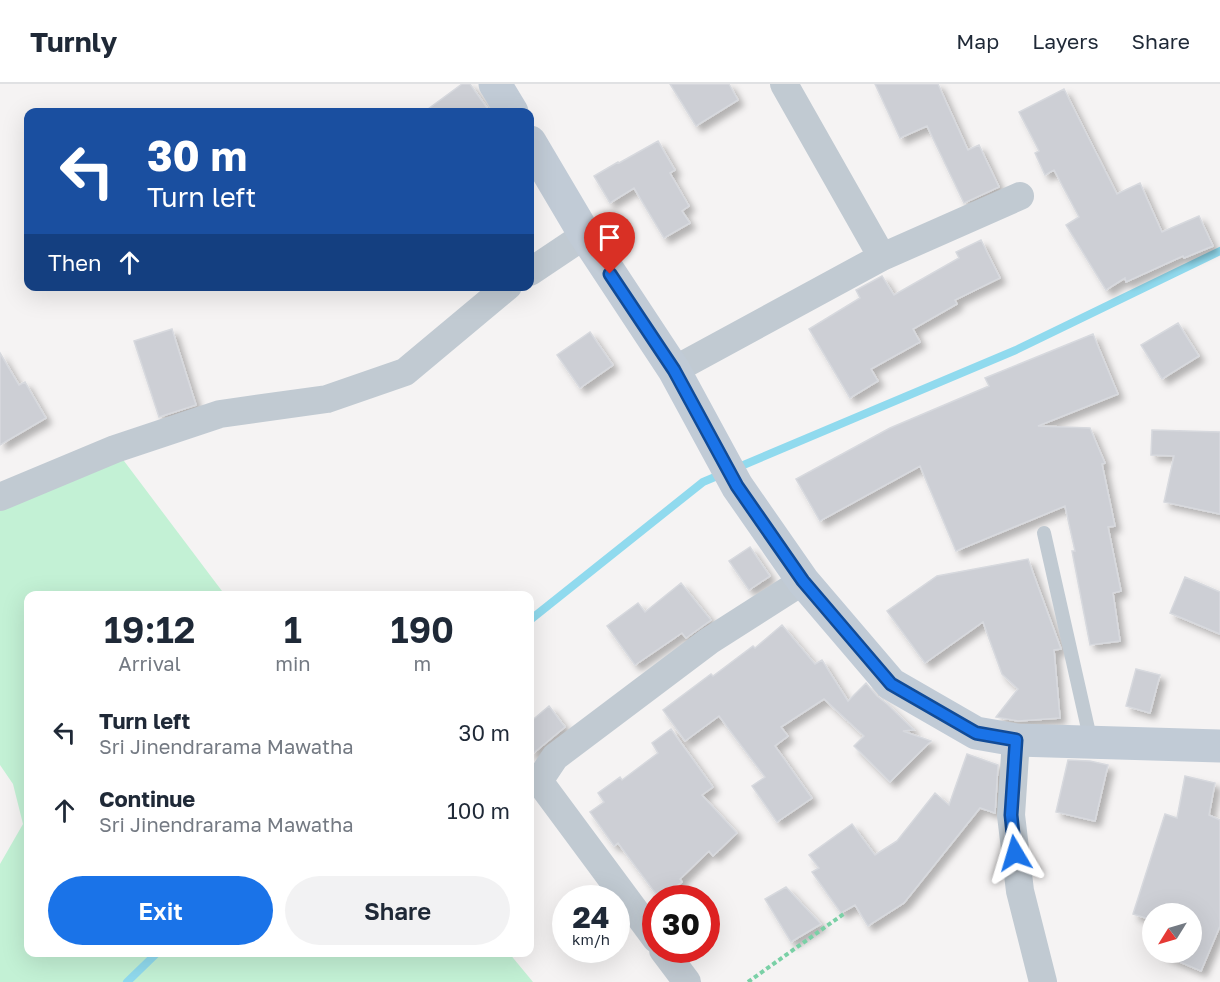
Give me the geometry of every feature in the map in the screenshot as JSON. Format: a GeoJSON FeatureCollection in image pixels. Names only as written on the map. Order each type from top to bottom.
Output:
{"type":"FeatureCollection","features":[{"type":"Feature","properties":{"kind":"main road"},"geometry":{"type":"LineString","coordinates":[[495,84],[510,108]]}},
{"type":"Feature","properties":{"kind":"main road"},"geometry":{"type":"LineString","coordinates":[[534,149],[585,235],[674,370],[731,474],[803,581],[891,684],[976,733],[1016,740],[1220,746]]}},
{"type":"Feature","properties":{"kind":"street"},"geometry":{"type":"LineString","coordinates":[[784,84],[882,257]]}},
{"type":"Feature","properties":{"kind":"street"},"geometry":{"type":"LineString","coordinates":[[674,370],[882,257],[1020,196]]}},
{"type":"Feature","properties":{"kind":"street"},"geometry":{"type":"LineString","coordinates":[[534,269],[585,235]]}},
{"type":"Feature","properties":{"kind":"street"},"geometry":{"type":"LineString","coordinates":[[0,497],[115,449],[220,414],[327,399],[405,372],[502,291]]}},
{"type":"Feature","properties":{"kind":"street"},"geometry":{"type":"LineString","coordinates":[[642,920],[539,780],[555,757],[564,750],[709,641],[803,581]]}},
{"type":"Feature","properties":{"kind":"street"},"geometry":{"type":"LineString","coordinates":[[1016,740],[1011,815],[1013,837],[1020,891],[1043,982]]}},
{"type":"Feature","properties":{"kind":"street"},"geometry":{"type":"LineString","coordinates":[[673,963],[687,982]]}},
{"type":"Feature","properties":{"kind":"lane"},"geometry":{"type":"LineString","coordinates":[[1044,533],[1091,742]]}},
{"type":"Feature","properties":{"kind":"path"},"geometry":{"type":"LineString","coordinates":[[748,982],[845,913]]}},
{"type":"Feature","properties":{"kind":"green space"},"geometry":{"type":"Polygon","coordinates":[[[115,449],[222,591],[24,591],[24,957],[512,957],[533,982],[0,982],[0,864],[23,824],[13,784],[0,765],[0,497],[115,449]]]}},
{"type":"Feature","properties":{"kind":"building"},"geometry":{"type":"Polygon","coordinates":[[[462,84],[470,84],[487,108],[429,108],[462,84]]]}},
{"type":"Feature","properties":{"kind":"building"},"geometry":{"type":"Polygon","coordinates":[[[670,84],[729,84],[738,100],[696,126],[670,84]]]}},
{"type":"Feature","properties":{"kind":"building"},"geometry":{"type":"Polygon","coordinates":[[[875,84],[938,84],[968,150],[979,145],[999,187],[964,203],[927,126],[900,138],[875,84]]]}},
{"type":"Feature","properties":{"kind":"building"},"geometry":{"type":"Polygon","coordinates":[[[1064,89],[1117,194],[1140,183],[1162,232],[1199,216],[1213,246],[1184,258],[1183,256],[1126,282],[1125,278],[1106,290],[1066,225],[1079,217],[1054,170],[1045,175],[1035,153],[1039,151],[1019,112],[1064,89]]]}},
{"type":"Feature","properties":{"kind":"building"},"geometry":{"type":"Polygon","coordinates":[[[658,141],[675,170],[670,173],[689,206],[682,211],[690,223],[664,238],[634,188],[610,203],[594,176],[658,141]]]}},
{"type":"Feature","properties":{"kind":"building"},"geometry":{"type":"Polygon","coordinates":[[[981,240],[1000,278],[955,300],[957,304],[913,329],[920,342],[871,369],[878,381],[850,398],[809,329],[860,298],[856,290],[882,276],[894,295],[959,258],[956,252],[981,240]]]}},
{"type":"Feature","properties":{"kind":"building"},"geometry":{"type":"Polygon","coordinates":[[[1178,323],[1199,356],[1162,379],[1141,345],[1178,323]]]}},
{"type":"Feature","properties":{"kind":"building"},"geometry":{"type":"Polygon","coordinates":[[[172,329],[196,405],[159,417],[134,341],[172,329]]]}},
{"type":"Feature","properties":{"kind":"building"},"geometry":{"type":"Polygon","coordinates":[[[590,332],[613,365],[580,388],[557,355],[590,332]]]}},
{"type":"Feature","properties":{"kind":"building"},"geometry":{"type":"Polygon","coordinates":[[[1093,334],[1118,394],[1038,426],[1090,428],[1105,463],[1102,464],[1115,526],[1108,527],[1121,591],[1113,593],[1120,641],[1090,645],[1072,551],[1075,551],[1065,506],[956,551],[920,466],[820,521],[796,479],[890,428],[989,386],[985,378],[1093,334]]]}},
{"type":"Feature","properties":{"kind":"building"},"geometry":{"type":"Polygon","coordinates":[[[0,353],[19,385],[25,382],[46,418],[0,445],[0,353]]]}},
{"type":"Feature","properties":{"kind":"building"},"geometry":{"type":"Polygon","coordinates":[[[1152,430],[1220,432],[1220,514],[1164,502],[1174,456],[1151,455],[1152,430]]]}},
{"type":"Feature","properties":{"kind":"building"},"geometry":{"type":"Polygon","coordinates":[[[750,547],[770,576],[749,590],[729,561],[750,547]]]}},
{"type":"Feature","properties":{"kind":"building"},"geometry":{"type":"Polygon","coordinates":[[[1028,559],[1061,649],[1054,650],[1060,718],[1018,721],[996,717],[1018,689],[1002,674],[983,622],[925,663],[887,611],[937,576],[1028,559]]]}},
{"type":"Feature","properties":{"kind":"building"},"geometry":{"type":"Polygon","coordinates":[[[1185,577],[1220,592],[1220,634],[1170,613],[1185,577]]]}},
{"type":"Feature","properties":{"kind":"building"},"geometry":{"type":"Polygon","coordinates":[[[681,583],[711,620],[686,638],[682,633],[635,665],[607,626],[638,603],[645,612],[681,583]]]}},
{"type":"Feature","properties":{"kind":"building"},"geometry":{"type":"Polygon","coordinates":[[[782,625],[815,664],[822,660],[848,701],[866,683],[914,730],[903,731],[931,741],[890,782],[854,746],[864,736],[824,699],[781,727],[788,736],[775,746],[812,798],[777,822],[752,786],[765,777],[719,716],[685,741],[663,710],[711,674],[713,676],[753,646],[755,648],[782,625]]]}},
{"type":"Feature","properties":{"kind":"building"},"geometry":{"type":"Polygon","coordinates":[[[1136,669],[1160,675],[1150,713],[1126,706],[1136,669]]]}},
{"type":"Feature","properties":{"kind":"building"},"geometry":{"type":"Polygon","coordinates":[[[549,706],[565,727],[534,753],[534,719],[549,706]]]}},
{"type":"Feature","properties":{"kind":"building"},"geometry":{"type":"Polygon","coordinates":[[[671,729],[713,787],[702,795],[737,833],[713,856],[709,851],[680,879],[682,882],[678,885],[649,885],[618,843],[614,846],[590,812],[604,802],[598,793],[620,777],[622,780],[658,753],[652,743],[671,729]]]}},
{"type":"Feature","properties":{"kind":"building"},"geometry":{"type":"Polygon","coordinates":[[[967,754],[998,765],[995,813],[980,808],[904,903],[868,926],[855,905],[841,913],[812,872],[819,868],[809,855],[852,824],[875,855],[897,841],[935,793],[949,805],[967,754]]]}},
{"type":"Feature","properties":{"kind":"building"},"geometry":{"type":"Polygon","coordinates":[[[1068,760],[1108,765],[1095,821],[1056,812],[1068,760]]]}},
{"type":"Feature","properties":{"kind":"building"},"geometry":{"type":"Polygon","coordinates":[[[1185,776],[1215,783],[1209,815],[1220,820],[1220,926],[1201,971],[1182,963],[1202,963],[1202,903],[1142,903],[1142,917],[1133,914],[1165,814],[1177,818],[1185,776]]]}},
{"type":"Feature","properties":{"kind":"building"},"geometry":{"type":"Polygon","coordinates":[[[786,887],[821,924],[791,942],[765,899],[786,887]]]}},
{"type":"Feature","properties":{"kind":"waterway"},"geometry":{"type":"LineString","coordinates":[[734,469],[1016,350],[1220,251]]}},
{"type":"Feature","properties":{"kind":"waterway"},"geometry":{"type":"LineString","coordinates":[[534,617],[703,482],[722,474]]}},
{"type":"Feature","properties":{"kind":"waterway"},"geometry":{"type":"LineString","coordinates":[[127,982],[153,957]]}},
{"type":"Feature","properties":{"kind":"route"},"geometry":{"type":"LineString","coordinates":[[610,274],[674,370],[737,486],[803,581],[891,684],[976,733],[1016,740],[1011,815],[1015,853]]}}]}
